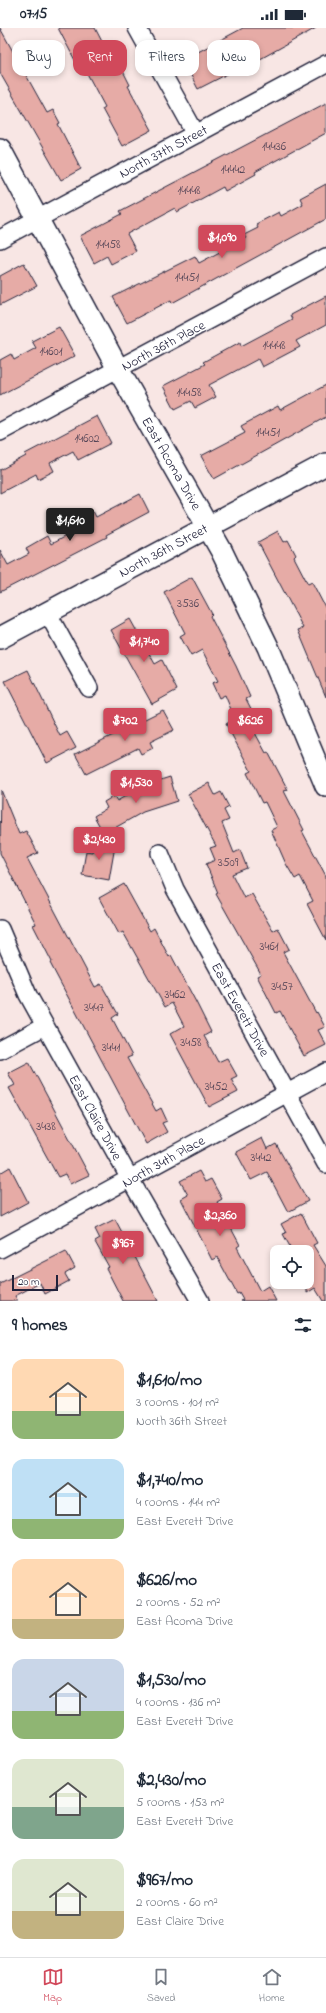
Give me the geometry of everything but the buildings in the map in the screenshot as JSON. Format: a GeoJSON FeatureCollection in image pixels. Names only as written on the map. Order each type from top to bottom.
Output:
{"type":"FeatureCollection","features":[{"type":"Feature","properties":{"kind":"street"},"geometry":{"type":"LineString","coordinates":[[137,28],[196,134]]}},
{"type":"Feature","properties":{"kind":"street","name":"North 37th Street"},"geometry":{"type":"LineString","coordinates":[[0,239],[326,64]]}},
{"type":"Feature","properties":{"kind":"street","name":"East Acoma Drive"},"geometry":{"type":"LineString","coordinates":[[0,149],[118,369],[208,526],[268,647],[326,786]]}},
{"type":"Feature","properties":{"kind":"street","name":"North 36th Place"},"geometry":{"type":"LineString","coordinates":[[0,432],[326,257]]}},
{"type":"Feature","properties":{"kind":"street","name":"North 36th Street"},"geometry":{"type":"LineString","coordinates":[[0,638],[326,464]]}},
{"type":"Feature","properties":{"kind":"street"},"geometry":{"type":"LineString","coordinates":[[47,612],[89,688]]}},
{"type":"Feature","properties":{"kind":"street","name":"East Everett Drive"},"geometry":{"type":"LineString","coordinates":[[160,853],[175,888],[326,1164]]}},
{"type":"Feature","properties":{"kind":"street","name":"East Claire Drive"},"geometry":{"type":"LineString","coordinates":[[0,929],[28,995],[130,1179],[200,1301]]}},
{"type":"Feature","properties":{"kind":"street"},"geometry":{"type":"LineString","coordinates":[[0,1050],[45,1026]]}},
{"type":"Feature","properties":{"kind":"street","name":"North 34th Place"},"geometry":{"type":"LineString","coordinates":[[0,1249],[326,1072]]}}]}
